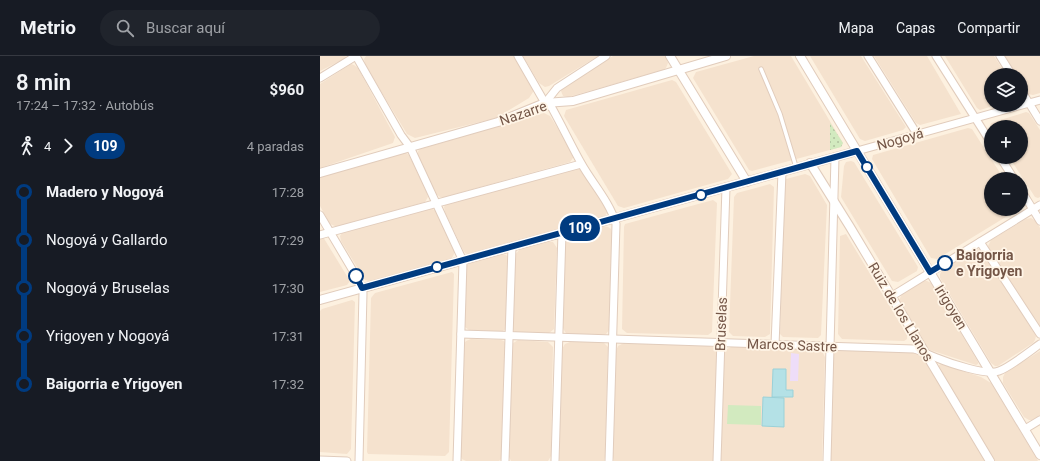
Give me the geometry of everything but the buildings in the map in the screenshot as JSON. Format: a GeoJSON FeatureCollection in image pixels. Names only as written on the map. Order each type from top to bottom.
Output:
{"type":"FeatureCollection","features":[{"type":"Feature","properties":{"kind":"street"},"geometry":{"type":"LineString","coordinates":[[320,78],[356,56],[401,135],[410,147],[462,261],[457,461]]}},
{"type":"Feature","properties":{"kind":"street"},"geometry":{"type":"LineString","coordinates":[[518,56],[545,103],[552,108],[581,164],[605,201],[616,224],[609,461]]}},
{"type":"Feature","properties":{"kind":"street"},"geometry":{"type":"LineString","coordinates":[[545,103],[557,88],[606,56]]}},
{"type":"Feature","properties":{"kind":"street"},"geometry":{"type":"LineString","coordinates":[[670,56],[747,182]]}},
{"type":"Feature","properties":{"kind":"street","name":"Nazarre"},"geometry":{"type":"LineString","coordinates":[[320,172],[498,122],[545,103],[573,101],[726,56]]}},
{"type":"Feature","properties":{"kind":"street","name":"Irigoyen"},"geometry":{"type":"LineString","coordinates":[[800,56],[1040,455]]}},
{"type":"Feature","properties":{"kind":"street"},"geometry":{"type":"LineString","coordinates":[[868,56],[917,134]]}},
{"type":"Feature","properties":{"kind":"street"},"geometry":{"type":"LineString","coordinates":[[936,56],[984,132]]}},
{"type":"Feature","properties":{"kind":"street"},"geometry":{"type":"LineString","coordinates":[[1000,56],[1008,68]]}},
{"type":"Feature","properties":{"kind":"street","name":"Nogoyá"},"geometry":{"type":"LineString","coordinates":[[320,300],[1040,100]]}},
{"type":"Feature","properties":{"kind":"street"},"geometry":{"type":"LineString","coordinates":[[1029,103],[1040,122]]}},
{"type":"Feature","properties":{"kind":"street"},"geometry":{"type":"LineString","coordinates":[[827,461],[834,157]]}},
{"type":"Feature","properties":{"kind":"street","name":"Ruiz de los Llanos"},"geometry":{"type":"LineString","coordinates":[[810,163],[892,296],[990,461]]}},
{"type":"Feature","properties":{"kind":"street"},"geometry":{"type":"LineString","coordinates":[[320,235],[436,202],[581,164]]}},
{"type":"Feature","properties":{"kind":"street"},"geometry":{"type":"LineString","coordinates":[[775,345],[782,172]]}},
{"type":"Feature","properties":{"kind":"street","name":"Bruselas"},"geometry":{"type":"LineString","coordinates":[[717,461],[726,187]]}},
{"type":"Feature","properties":{"kind":"street"},"geometry":{"type":"LineString","coordinates":[[1028,202],[1040,221]]}},
{"type":"Feature","properties":{"kind":"street"},"geometry":{"type":"LineString","coordinates":[[892,296],[1040,205]]}},
{"type":"Feature","properties":{"kind":"street"},"geometry":{"type":"LineString","coordinates":[[320,215],[362,288],[359,461]]}},
{"type":"Feature","properties":{"kind":"street"},"geometry":{"type":"LineString","coordinates":[[555,461],[562,232]]}},
{"type":"Feature","properties":{"kind":"street"},"geometry":{"type":"LineString","coordinates":[[980,242],[1040,334]]}},
{"type":"Feature","properties":{"kind":"street"},"geometry":{"type":"LineString","coordinates":[[506,461],[512,246]]}},
{"type":"Feature","properties":{"kind":"street","name":"Marcos Sastre"},"geometry":{"type":"LineString","coordinates":[[461,334],[914,349],[925,352],[941,360],[982,372],[991,373]]}},
{"type":"Feature","properties":{"kind":"street"},"geometry":{"type":"LineString","coordinates":[[991,373],[1000,371],[1040,344]]}},
{"type":"Feature","properties":{"kind":"street"},"geometry":{"type":"LineString","coordinates":[[1025,429],[1040,420]]}},
{"type":"Feature","properties":{"kind":"street"},"geometry":{"type":"LineString","coordinates":[[320,460],[347,461]]}},
{"type":"Feature","properties":{"kind":"lane"},"geometry":{"type":"LineString","coordinates":[[761,69],[780,114],[796,167]]}},
{"type":"Feature","properties":{"kind":"shaded area"},"geometry":{"type":"Polygon","coordinates":[[[320,56],[346,56],[344,59],[320,71],[320,56]]]}},
{"type":"Feature","properties":{"kind":"shaded area"},"geometry":{"type":"Polygon","coordinates":[[[366,56],[514,56],[533,87],[533,92],[529,98],[496,118],[415,138],[407,134],[365,65],[364,59],[366,56]]]}},
{"type":"Feature","properties":{"kind":"shaded area"},"geometry":{"type":"Polygon","coordinates":[[[523,56],[598,56],[545,87],[539,83],[523,56]]]}},
{"type":"Feature","properties":{"kind":"shaded area"},"geometry":{"type":"Polygon","coordinates":[[[613,56],[666,56],[668,63],[666,68],[663,70],[568,97],[563,96],[561,91],[563,86],[613,56]]]}},
{"type":"Feature","properties":{"kind":"shaded area"},"geometry":{"type":"Polygon","coordinates":[[[754,56],[791,56],[843,143],[841,147],[752,171],[749,170],[693,78],[696,72],[754,56]]]}},
{"type":"Feature","properties":{"kind":"shaded area"},"geometry":{"type":"Polygon","coordinates":[[[810,56],[861,56],[906,127],[903,130],[865,141],[860,139],[810,56]]]}},
{"type":"Feature","properties":{"kind":"shaded area"},"geometry":{"type":"Polygon","coordinates":[[[874,56],[927,56],[961,114],[920,125],[916,123],[874,56]]]}},
{"type":"Feature","properties":{"kind":"shaded area"},"geometry":{"type":"Polygon","coordinates":[[[945,56],[994,56],[1002,68],[984,68],[984,109],[980,110],[977,108],[945,56]]]}},
{"type":"Feature","properties":{"kind":"shaded area"},"geometry":{"type":"Polygon","coordinates":[[[1005,56],[1040,56],[1040,93],[1033,95],[1028,94],[1028,68],[1013,68],[1005,56]]]}},
{"type":"Feature","properties":{"kind":"shaded area"},"geometry":{"type":"Polygon","coordinates":[[[351,64],[358,68],[395,137],[393,143],[320,168],[320,84],[351,64]]]}},
{"type":"Feature","properties":{"kind":"shaded area"},"geometry":{"type":"Polygon","coordinates":[[[672,80],[676,82],[732,174],[728,179],[624,208],[618,206],[564,116],[566,110],[672,80]]]}},
{"type":"Feature","properties":{"kind":"shaded area"},"geometry":{"type":"Polygon","coordinates":[[[1026,112],[1029,113],[1040,130],[1040,197],[1038,198],[1035,197],[1028,186],[1028,172],[1019,172],[1014,164],[1028,164],[1028,120],[1001,120],[1026,112]]]}},
{"type":"Feature","properties":{"kind":"shaded area"},"geometry":{"type":"Polygon","coordinates":[[[544,113],[550,116],[573,153],[573,158],[570,162],[445,197],[440,197],[436,194],[418,156],[418,151],[420,149],[544,113]]]}},
{"type":"Feature","properties":{"kind":"shaded area"},"geometry":{"type":"Polygon","coordinates":[[[968,128],[972,129],[984,148],[984,164],[994,164],[1000,172],[984,172],[984,216],[1008,216],[937,259],[931,258],[872,159],[873,155],[968,128]]]}},
{"type":"Feature","properties":{"kind":"shaded area"},"geometry":{"type":"Polygon","coordinates":[[[403,152],[408,154],[410,157],[427,193],[428,197],[425,202],[339,226],[330,224],[320,206],[320,176],[403,152]]]}},
{"type":"Feature","properties":{"kind":"shaded area"},"geometry":{"type":"Polygon","coordinates":[[[846,162],[854,162],[918,267],[917,271],[898,282],[892,281],[841,197],[844,166],[846,162]]]}},
{"type":"Feature","properties":{"kind":"shaded area"},"geometry":{"type":"Polygon","coordinates":[[[579,167],[582,169],[606,208],[607,213],[604,217],[469,255],[465,253],[445,212],[444,207],[446,204],[579,167]]]}},
{"type":"Feature","properties":{"kind":"shaded area"},"geometry":{"type":"Polygon","coordinates":[[[805,174],[810,176],[827,205],[821,335],[818,338],[783,337],[780,334],[784,182],[786,179],[805,174]]]}},
{"type":"Feature","properties":{"kind":"shaded area"},"geometry":{"type":"Polygon","coordinates":[[[770,184],[774,187],[770,334],[765,337],[733,336],[729,332],[734,197],[737,193],[770,184]]]}},
{"type":"Feature","properties":{"kind":"shaded area"},"geometry":{"type":"Polygon","coordinates":[[[713,200],[717,203],[712,332],[708,335],[627,333],[622,329],[625,224],[713,200]]]}},
{"type":"Feature","properties":{"kind":"shaded area"},"geometry":{"type":"Polygon","coordinates":[[[431,208],[436,211],[454,249],[452,258],[448,261],[372,282],[365,280],[341,241],[340,236],[342,233],[344,231],[431,208]]]}},
{"type":"Feature","properties":{"kind":"shaded area"},"geometry":{"type":"Polygon","coordinates":[[[1031,218],[1036,221],[1040,228],[1040,330],[989,250],[988,246],[991,240],[1026,219],[1031,218]]]}},
{"type":"Feature","properties":{"kind":"shaded area"},"geometry":{"type":"Polygon","coordinates":[[[603,226],[611,229],[612,233],[609,330],[606,334],[601,335],[569,335],[565,332],[562,326],[565,239],[570,235],[603,226]]]}},
{"type":"Feature","properties":{"kind":"shaded area"},"geometry":{"type":"Polygon","coordinates":[[[320,232],[350,281],[347,285],[320,292],[320,232]]]}},
{"type":"Feature","properties":{"kind":"shaded area"},"geometry":{"type":"Polygon","coordinates":[[[846,234],[907,335],[907,339],[904,341],[842,339],[838,334],[840,236],[846,234]]]}},
{"type":"Feature","properties":{"kind":"shaded area"},"geometry":{"type":"Polygon","coordinates":[[[547,241],[553,242],[557,248],[554,329],[549,333],[515,332],[512,329],[515,255],[520,249],[547,241]]]}},
{"type":"Feature","properties":{"kind":"shaded area"},"geometry":{"type":"Polygon","coordinates":[[[980,249],[1036,336],[1033,343],[998,366],[991,363],[940,278],[940,274],[943,269],[975,250],[980,249]]]}},
{"type":"Feature","properties":{"kind":"shaded area"},"geometry":{"type":"Polygon","coordinates":[[[502,254],[508,257],[506,329],[501,332],[469,330],[465,327],[464,323],[467,265],[472,262],[502,254]]]}},
{"type":"Feature","properties":{"kind":"shaded area"},"geometry":{"type":"Polygon","coordinates":[[[452,272],[454,274],[449,452],[445,456],[368,454],[371,298],[375,293],[452,272]]]}},
{"type":"Feature","properties":{"kind":"shaded area"},"geometry":{"type":"Polygon","coordinates":[[[923,281],[931,283],[978,364],[976,365],[930,350],[926,346],[899,300],[902,294],[923,281]]]}},
{"type":"Feature","properties":{"kind":"shaded area"},"geometry":{"type":"Polygon","coordinates":[[[352,300],[355,302],[351,449],[347,454],[320,452],[320,311],[322,309],[352,300]]]}},
{"type":"Feature","properties":{"kind":"shaded area"},"geometry":{"type":"Polygon","coordinates":[[[471,339],[501,340],[504,341],[506,345],[502,458],[499,461],[466,461],[462,459],[460,454],[464,344],[466,341],[471,339]]]}},
{"type":"Feature","properties":{"kind":"shaded area"},"geometry":{"type":"Polygon","coordinates":[[[518,340],[548,342],[553,347],[551,456],[548,461],[511,461],[509,457],[512,344],[518,340]]]}},
{"type":"Feature","properties":{"kind":"shaded area"},"geometry":{"type":"Polygon","coordinates":[[[570,342],[601,342],[608,347],[604,461],[560,461],[559,459],[562,349],[565,344],[570,342]]]}},
{"type":"Feature","properties":{"kind":"shaded area"},"geometry":{"type":"Polygon","coordinates":[[[624,343],[708,346],[713,347],[716,350],[713,461],[614,461],[616,351],[618,346],[624,343]]]}},
{"type":"Feature","properties":{"kind":"shaded area"},"geometry":{"type":"Polygon","coordinates":[[[733,346],[818,349],[822,351],[825,357],[822,461],[721,461],[724,354],[727,349],[733,346]]]}},
{"type":"Feature","properties":{"kind":"shaded area"},"geometry":{"type":"Polygon","coordinates":[[[836,351],[917,352],[923,356],[986,461],[829,461],[833,355],[836,351]]]}},
{"type":"Feature","properties":{"kind":"shaded area"},"geometry":{"type":"Polygon","coordinates":[[[1040,351],[1040,416],[1029,420],[1024,417],[1003,383],[1003,377],[1005,373],[1040,351]]]}},
{"type":"Feature","properties":{"kind":"shaded area"},"geometry":{"type":"Polygon","coordinates":[[[791,353],[799,354],[798,381],[790,381],[791,353]]]}},
{"type":"Feature","properties":{"kind":"shaded area"},"geometry":{"type":"Polygon","coordinates":[[[941,364],[981,377],[991,383],[1038,461],[995,461],[939,368],[939,365],[941,364]]]}},
{"type":"Feature","properties":{"kind":"green space"},"geometry":{"type":"Polygon","coordinates":[[[830,123],[843,143],[841,147],[830,150],[830,123]]]}},
{"type":"Feature","properties":{"kind":"green space"},"geometry":{"type":"Polygon","coordinates":[[[728,405],[761,406],[761,425],[727,424],[728,405]]]}},
{"type":"Feature","properties":{"kind":"water"},"geometry":{"type":"Polygon","coordinates":[[[773,369],[786,369],[786,390],[793,390],[793,397],[772,397],[773,369]]]}},
{"type":"Feature","properties":{"kind":"water"},"geometry":{"type":"Polygon","coordinates":[[[763,397],[784,398],[784,427],[762,426],[763,397]]]}},
{"type":"Feature","properties":{"kind":"bus line","name":"109"},"geometry":{"type":"LineString","coordinates":[[356,276],[362,288],[857,151],[930,272],[945,263]]}},
{"type":"Feature","properties":{"kind":"place","name":"Baigorria e Yrigoyen"},"geometry":{"type":"Point","coordinates":[945,263]}}]}
